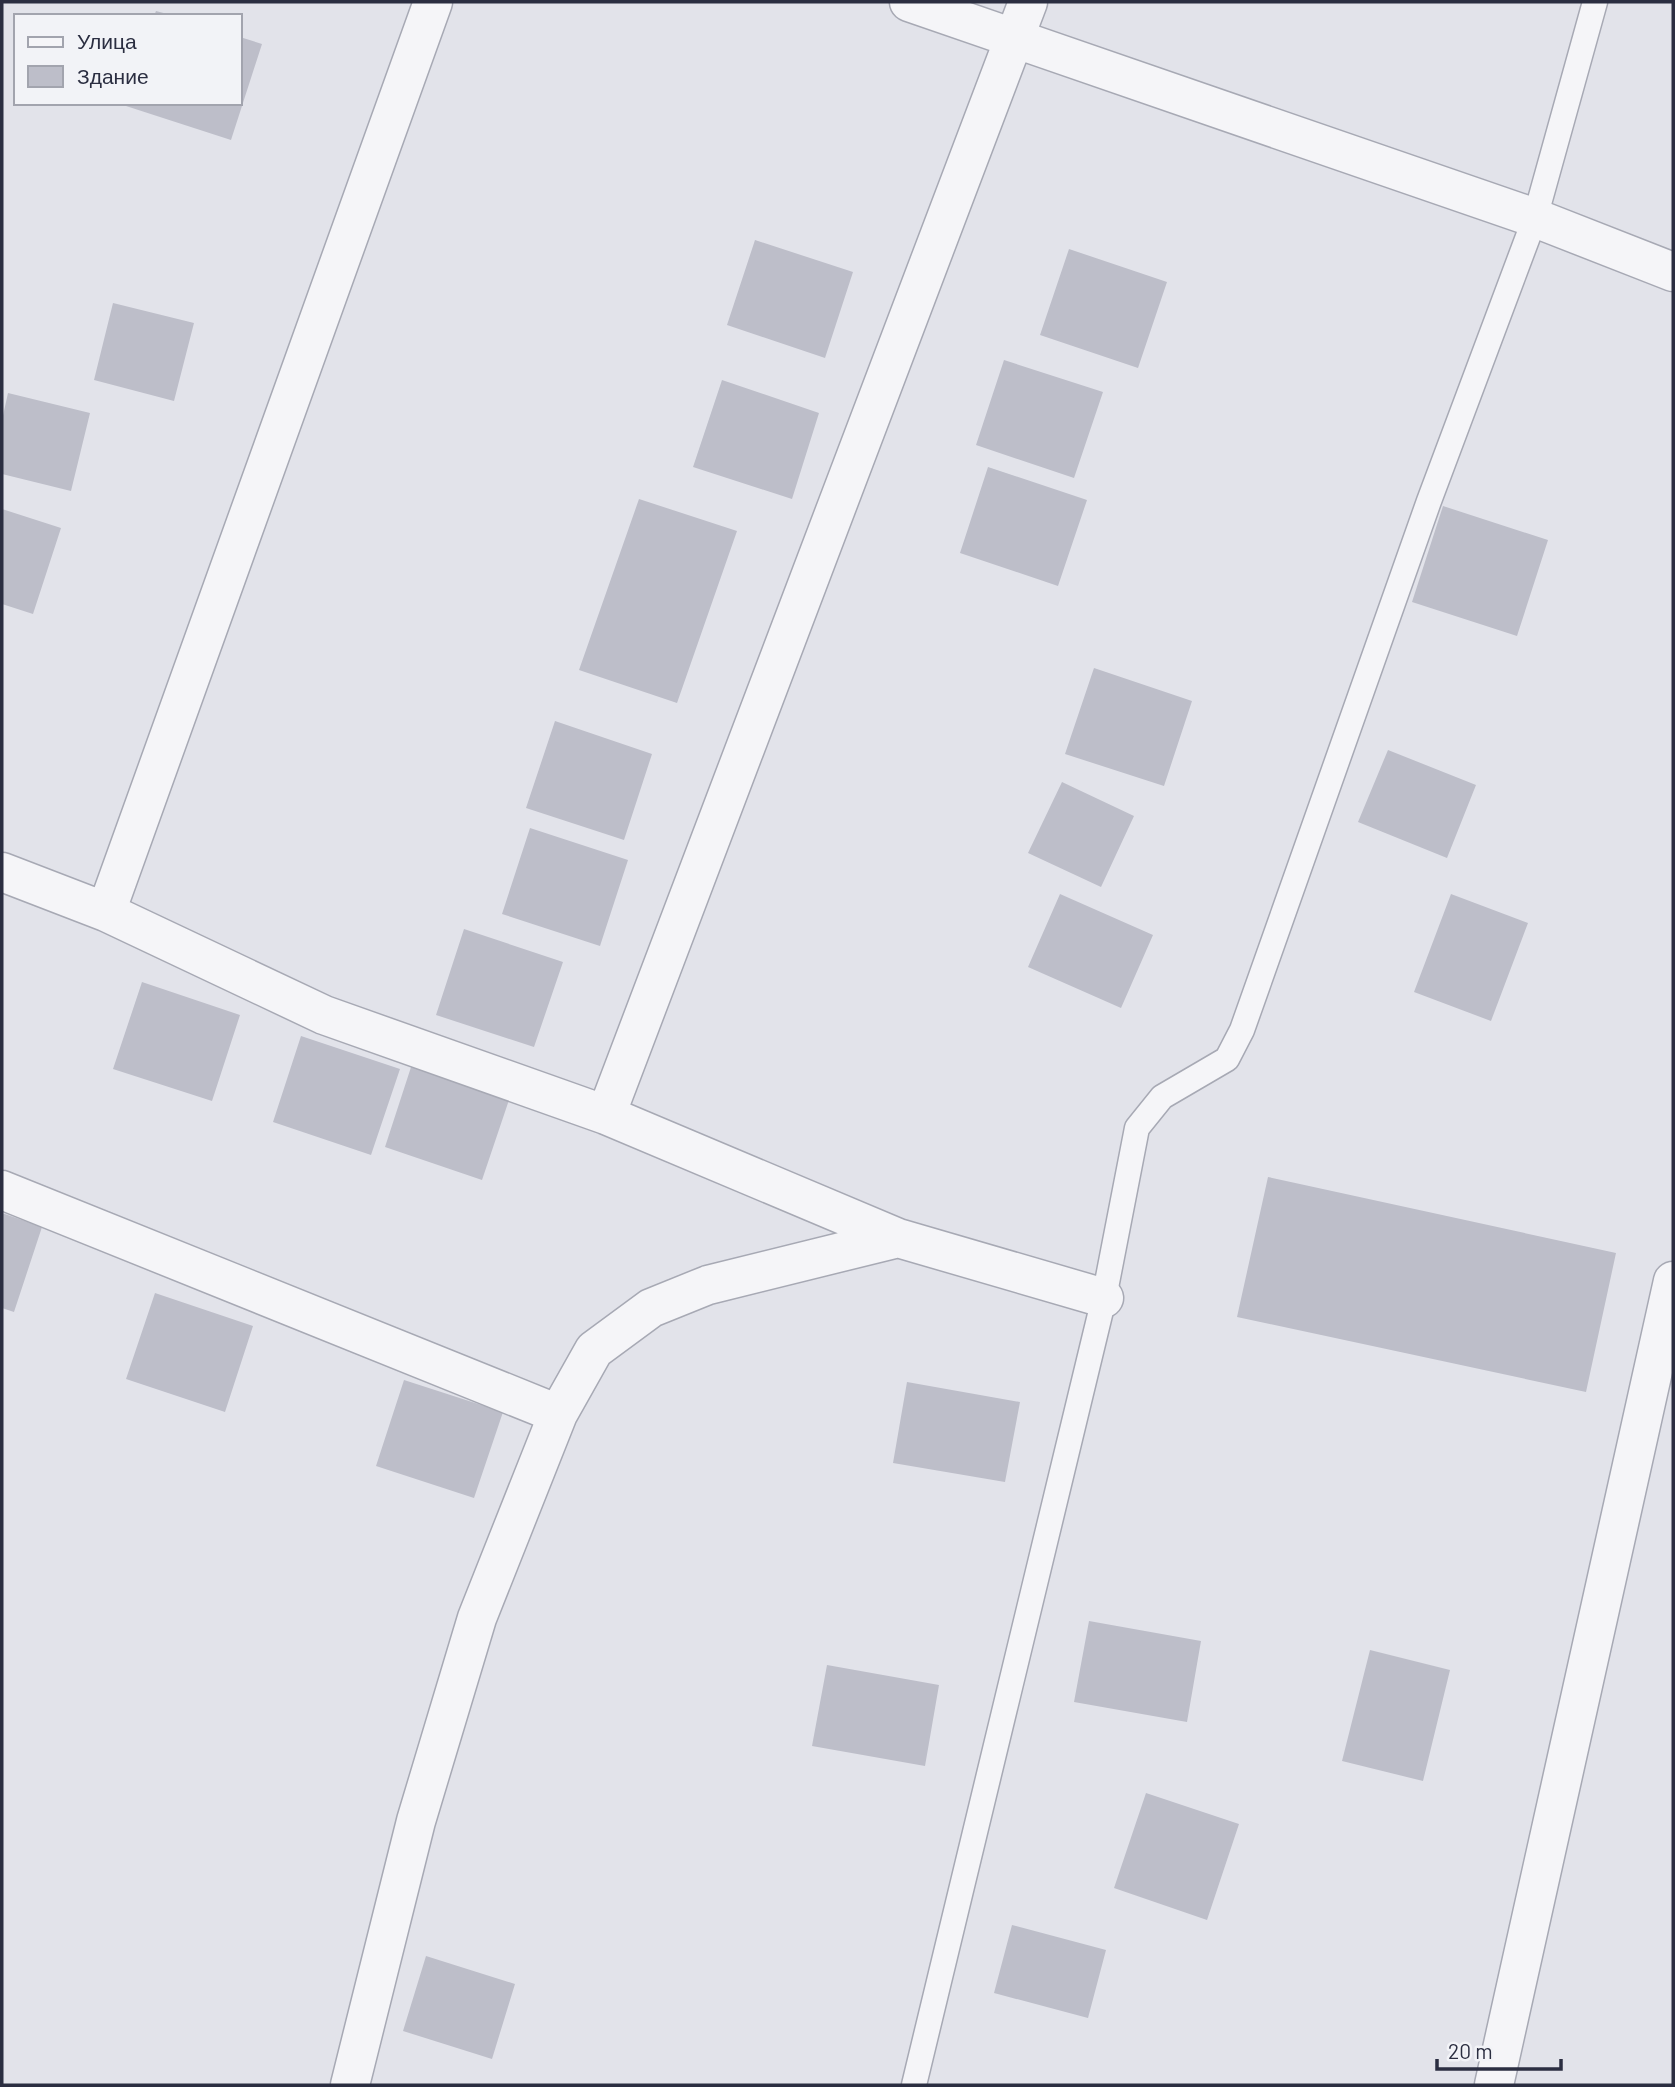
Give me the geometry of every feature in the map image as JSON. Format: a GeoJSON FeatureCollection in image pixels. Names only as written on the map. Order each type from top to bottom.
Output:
{"type":"FeatureCollection","features":[{"type":"Feature","properties":{"kind":"street"},"geometry":{"type":"LineString","coordinates":[[106,912],[433,2]]}},
{"type":"Feature","properties":{"kind":"street"},"geometry":{"type":"LineString","coordinates":[[909,2],[1535,218],[1673,272]]}},
{"type":"Feature","properties":{"kind":"street"},"geometry":{"type":"LineString","coordinates":[[606,1115],[1028,2]]}},
{"type":"Feature","properties":{"kind":"street"},"geometry":{"type":"LineString","coordinates":[[2,872],[106,912],[324,1015],[606,1115],[898,1238],[1104,1298]]}},
{"type":"Feature","properties":{"kind":"street"},"geometry":{"type":"LineString","coordinates":[[2,1190],[558,1415]]}},
{"type":"Feature","properties":{"kind":"street"},"geometry":{"type":"LineString","coordinates":[[350,2085],[416,1821],[477,1618],[558,1415],[594,1350],[651,1307],[708,1285],[898,1238]]}},
{"type":"Feature","properties":{"kind":"street"},"geometry":{"type":"LineString","coordinates":[[1494,2085],[1673,1281]]}},
{"type":"Feature","properties":{"kind":"lane"},"geometry":{"type":"LineString","coordinates":[[914,2085],[1104,1298],[1137,1128],[1161,1097],[1227,1059],[1242,1030],[1429,501],[1535,218],[1595,2]]}},
{"type":"Feature","properties":{"kind":"building"},"geometry":{"type":"Polygon","coordinates":[[[242,38],[262,44],[231,140],[126,106],[242,105],[242,38]]]}},
{"type":"Feature","properties":{"kind":"building"},"geometry":{"type":"Polygon","coordinates":[[[755,240],[853,272],[825,358],[727,325],[755,240]]]}},
{"type":"Feature","properties":{"kind":"building"},"geometry":{"type":"Polygon","coordinates":[[[1069,249],[1167,282],[1138,368],[1040,335],[1069,249]]]}},
{"type":"Feature","properties":{"kind":"building"},"geometry":{"type":"Polygon","coordinates":[[[113,303],[194,323],[174,401],[94,380],[113,303]]]}},
{"type":"Feature","properties":{"kind":"building"},"geometry":{"type":"Polygon","coordinates":[[[1004,360],[1103,392],[1074,478],[976,445],[1004,360]]]}},
{"type":"Feature","properties":{"kind":"building"},"geometry":{"type":"Polygon","coordinates":[[[722,380],[819,413],[792,499],[693,467],[722,380]]]}},
{"type":"Feature","properties":{"kind":"building"},"geometry":{"type":"Polygon","coordinates":[[[8,393],[90,413],[71,491],[2,474],[2,420],[8,393]]]}},
{"type":"Feature","properties":{"kind":"building"},"geometry":{"type":"Polygon","coordinates":[[[988,467],[1087,500],[1058,586],[960,553],[988,467]]]}},
{"type":"Feature","properties":{"kind":"building"},"geometry":{"type":"Polygon","coordinates":[[[639,499],[737,531],[677,703],[579,670],[639,499]]]}},
{"type":"Feature","properties":{"kind":"building"},"geometry":{"type":"Polygon","coordinates":[[[1443,506],[1548,540],[1517,636],[1412,602],[1443,506]]]}},
{"type":"Feature","properties":{"kind":"building"},"geometry":{"type":"Polygon","coordinates":[[[2,509],[61,528],[33,614],[2,604],[2,509]]]}},
{"type":"Feature","properties":{"kind":"building"},"geometry":{"type":"Polygon","coordinates":[[[1094,668],[1192,701],[1164,786],[1065,754],[1094,668]]]}},
{"type":"Feature","properties":{"kind":"building"},"geometry":{"type":"Polygon","coordinates":[[[555,721],[652,754],[624,840],[526,808],[555,721]]]}},
{"type":"Feature","properties":{"kind":"building"},"geometry":{"type":"Polygon","coordinates":[[[1388,750],[1476,785],[1447,858],[1358,822],[1388,750]]]}},
{"type":"Feature","properties":{"kind":"building"},"geometry":{"type":"Polygon","coordinates":[[[1062,782],[1134,816],[1101,887],[1028,853],[1062,782]]]}},
{"type":"Feature","properties":{"kind":"building"},"geometry":{"type":"Polygon","coordinates":[[[530,828],[628,860],[600,946],[502,914],[530,828]]]}},
{"type":"Feature","properties":{"kind":"building"},"geometry":{"type":"Polygon","coordinates":[[[1060,894],[1153,935],[1121,1008],[1028,967],[1060,894]]]}},
{"type":"Feature","properties":{"kind":"building"},"geometry":{"type":"Polygon","coordinates":[[[1451,894],[1528,923],[1491,1021],[1414,992],[1451,894]]]}},
{"type":"Feature","properties":{"kind":"building"},"geometry":{"type":"Polygon","coordinates":[[[464,929],[563,962],[534,1047],[436,1015],[464,929]]]}},
{"type":"Feature","properties":{"kind":"building"},"geometry":{"type":"Polygon","coordinates":[[[142,982],[240,1015],[212,1101],[113,1069],[142,982]]]}},
{"type":"Feature","properties":{"kind":"building"},"geometry":{"type":"Polygon","coordinates":[[[301,1036],[400,1069],[371,1155],[273,1122],[301,1036]]]}},
{"type":"Feature","properties":{"kind":"building"},"geometry":{"type":"Polygon","coordinates":[[[413,1061],[511,1094],[482,1180],[385,1147],[413,1061]]]}},
{"type":"Feature","properties":{"kind":"building"},"geometry":{"type":"Polygon","coordinates":[[[1268,1177],[1616,1253],[1586,1392],[1237,1317],[1268,1177]]]}},
{"type":"Feature","properties":{"kind":"building"},"geometry":{"type":"Polygon","coordinates":[[[2,1213],[42,1227],[14,1312],[2,1308],[2,1213]]]}},
{"type":"Feature","properties":{"kind":"building"},"geometry":{"type":"Polygon","coordinates":[[[155,1293],[253,1326],[225,1412],[126,1379],[155,1293]]]}},
{"type":"Feature","properties":{"kind":"building"},"geometry":{"type":"Polygon","coordinates":[[[404,1380],[503,1412],[474,1498],[376,1466],[404,1380]]]}},
{"type":"Feature","properties":{"kind":"building"},"geometry":{"type":"Polygon","coordinates":[[[907,1382],[1020,1402],[1005,1482],[893,1463],[907,1382]]]}},
{"type":"Feature","properties":{"kind":"building"},"geometry":{"type":"Polygon","coordinates":[[[1089,1621],[1201,1641],[1187,1722],[1074,1702],[1089,1621]]]}},
{"type":"Feature","properties":{"kind":"building"},"geometry":{"type":"Polygon","coordinates":[[[1370,1650],[1450,1670],[1423,1781],[1342,1761],[1370,1650]]]}},
{"type":"Feature","properties":{"kind":"building"},"geometry":{"type":"Polygon","coordinates":[[[827,1665],[939,1685],[925,1766],[812,1746],[827,1665]]]}},
{"type":"Feature","properties":{"kind":"building"},"geometry":{"type":"Polygon","coordinates":[[[1146,1793],[1239,1824],[1207,1920],[1114,1888],[1146,1793]]]}},
{"type":"Feature","properties":{"kind":"building"},"geometry":{"type":"Polygon","coordinates":[[[1012,1925],[1106,1950],[1088,2018],[994,1993],[1012,1925]]]}},
{"type":"Feature","properties":{"kind":"building"},"geometry":{"type":"Polygon","coordinates":[[[426,1956],[515,1984],[492,2059],[403,2031],[426,1956]]]}}]}
